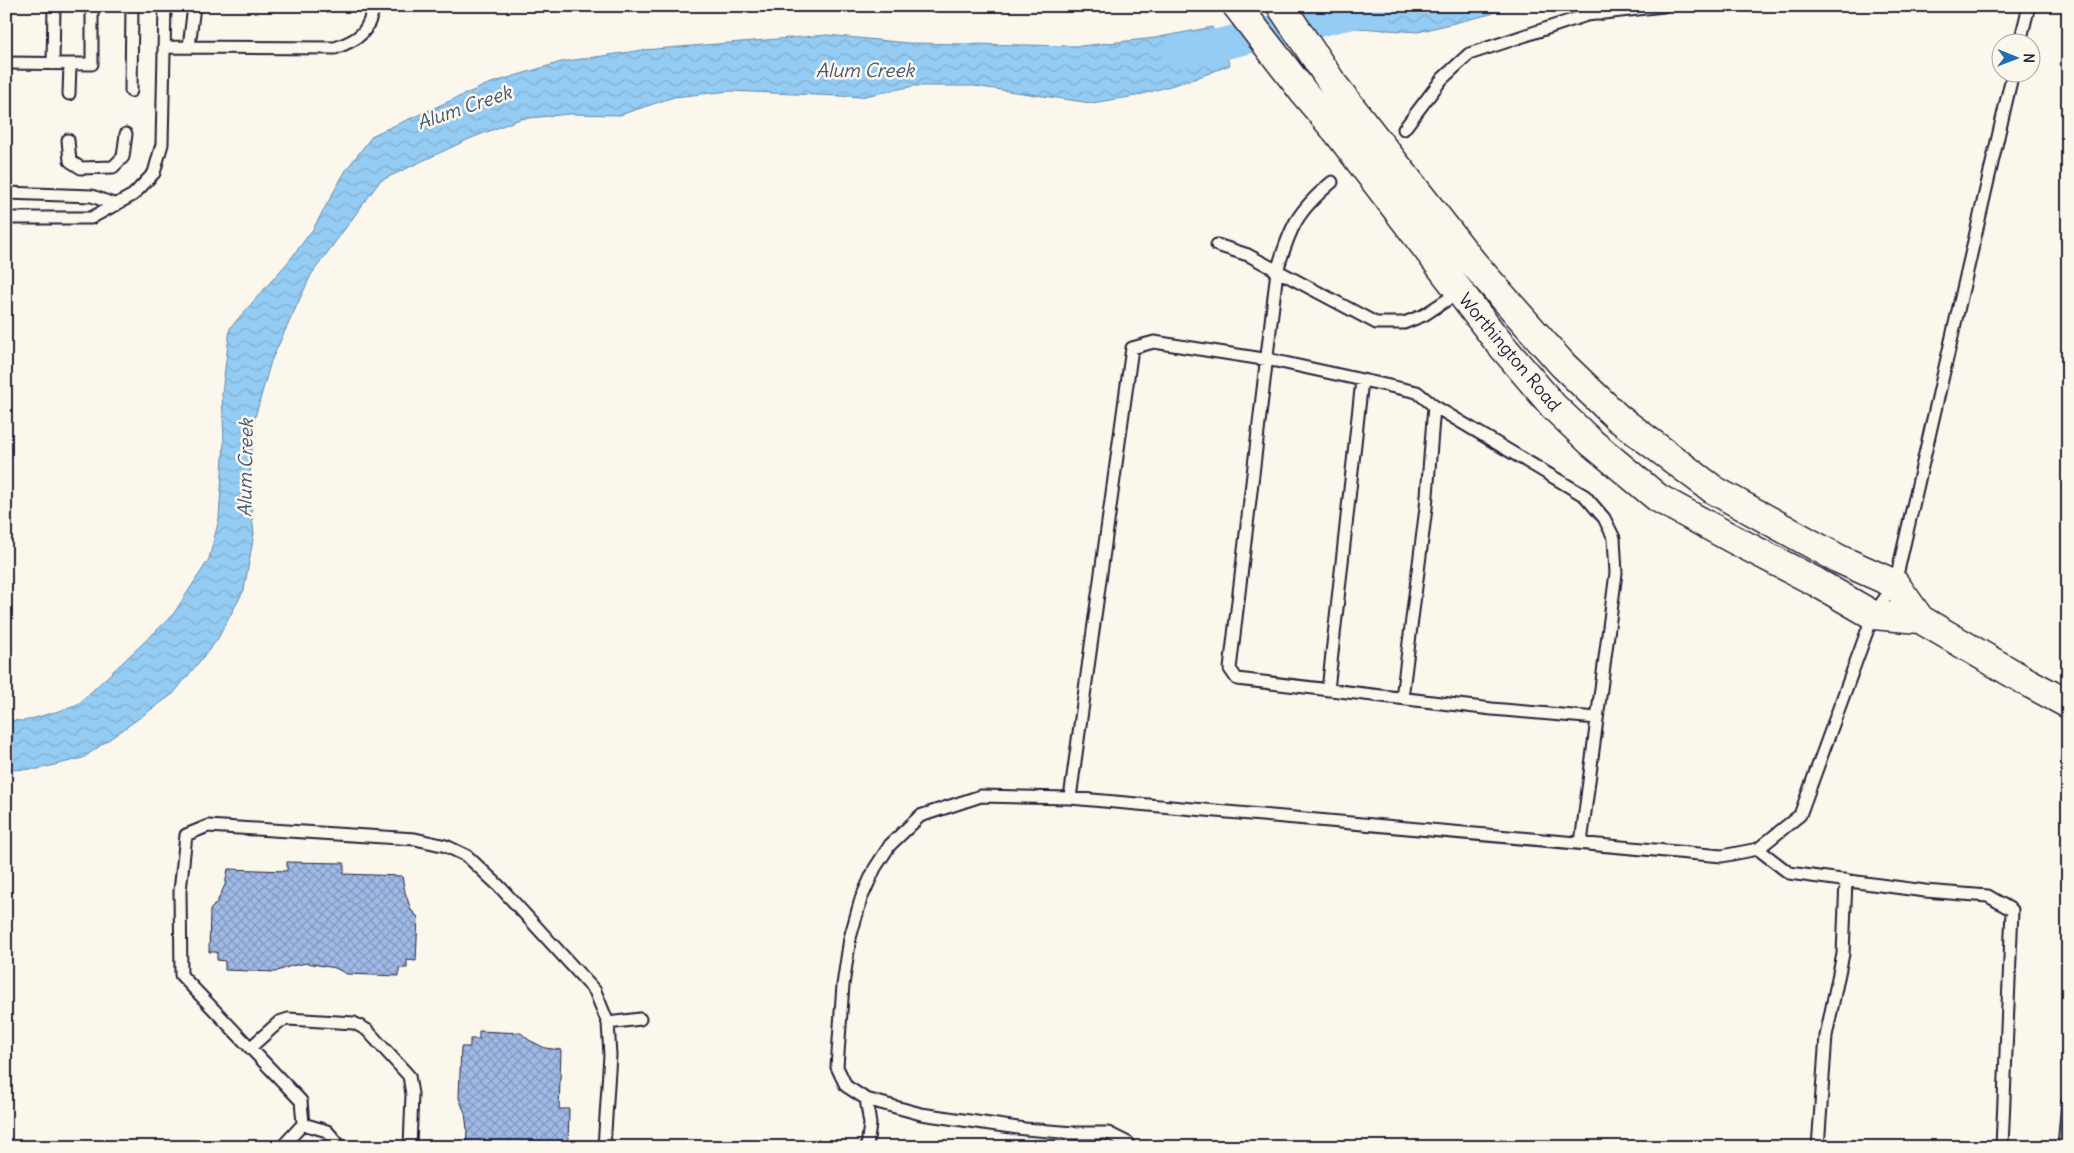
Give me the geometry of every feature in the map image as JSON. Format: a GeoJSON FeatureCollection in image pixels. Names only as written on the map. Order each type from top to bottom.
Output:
{"type":"FeatureCollection","features":[{"type":"Feature","properties":{"kind":"main road","name":"Worthington Road"},"geometry":{"type":"LineString","coordinates":[[1237,6],[1305,94],[1339,134],[1530,382],[1592,444],[1658,498],[1816,582],[1873,615],[1920,618]]}},
{"type":"Feature","properties":{"kind":"main road","name":"Worthington Road"},"geometry":{"type":"LineString","coordinates":[[1281,6],[1333,84],[1473,263],[1563,365],[1618,418],[1714,490],[1839,559],[1895,584],[1920,618],[2068,704]]}},
{"type":"Feature","properties":{"kind":"lane"},"geometry":{"type":"LineString","coordinates":[[52,64],[54,6]]}},
{"type":"Feature","properties":{"kind":"lane"},"geometry":{"type":"LineString","coordinates":[[6,63],[92,64],[92,6]]}},
{"type":"Feature","properties":{"kind":"lane"},"geometry":{"type":"LineString","coordinates":[[131,91],[132,6]]}},
{"type":"Feature","properties":{"kind":"lane"},"geometry":{"type":"LineString","coordinates":[[6,218],[91,218],[133,195],[154,173],[162,144],[165,6]]}},
{"type":"Feature","properties":{"kind":"lane"},"geometry":{"type":"LineString","coordinates":[[189,47],[194,6]]}},
{"type":"Feature","properties":{"kind":"lane"},"geometry":{"type":"LineString","coordinates":[[165,47],[335,48],[354,41],[367,28],[374,6]]}},
{"type":"Feature","properties":{"kind":"lane"},"geometry":{"type":"LineString","coordinates":[[1404,129],[1442,79],[1469,54],[1587,16],[1663,6]]}},
{"type":"Feature","properties":{"kind":"lane"},"geometry":{"type":"LineString","coordinates":[[2022,32],[2028,6]]}},
{"type":"Feature","properties":{"kind":"lane"},"geometry":{"type":"LineString","coordinates":[[69,94],[70,64]]}},
{"type":"Feature","properties":{"kind":"lane"},"geometry":{"type":"LineString","coordinates":[[1128,1147],[1128,1143],[1108,1133],[1074,1133],[1025,1129],[921,1114],[866,1099],[846,1086],[837,1067],[843,985],[850,938],[861,899],[875,868],[890,845],[920,816],[981,796],[1070,798],[1722,856],[1758,849],[1800,815],[1873,615],[1895,584],[2011,82]]}},
{"type":"Feature","properties":{"kind":"lane"},"geometry":{"type":"LineString","coordinates":[[68,140],[70,161],[81,168],[113,167],[123,157],[126,134]]}},
{"type":"Feature","properties":{"kind":"lane"},"geometry":{"type":"LineString","coordinates":[[1332,182],[1311,200],[1296,220],[1287,237],[1277,271],[1230,669],[1238,679],[1597,718]]}},
{"type":"Feature","properties":{"kind":"lane"},"geometry":{"type":"LineString","coordinates":[[6,193],[92,196],[116,205]]}},
{"type":"Feature","properties":{"kind":"lane"},"geometry":{"type":"LineString","coordinates":[[1217,245],[1248,255],[1376,323],[1404,324],[1424,315],[1459,292]]}},
{"type":"Feature","properties":{"kind":"lane"},"geometry":{"type":"LineString","coordinates":[[1070,798],[1132,348],[1154,342],[1266,359],[1417,392],[1434,406],[1584,496],[1604,518],[1614,538],[1616,572],[1581,843]]}},
{"type":"Feature","properties":{"kind":"lane"},"geometry":{"type":"LineString","coordinates":[[1328,690],[1362,380]]}},
{"type":"Feature","properties":{"kind":"lane"},"geometry":{"type":"LineString","coordinates":[[1402,698],[1426,508],[1434,406]]}},
{"type":"Feature","properties":{"kind":"lane"},"geometry":{"type":"LineString","coordinates":[[282,1147],[304,1124],[302,1101],[181,975],[180,891],[186,835],[208,826],[415,840],[446,846],[466,856],[500,887],[595,991],[608,1023],[610,1055],[604,1147]]}},
{"type":"Feature","properties":{"kind":"lane"},"geometry":{"type":"LineString","coordinates":[[1758,849],[1789,873],[1925,891],[1988,896],[2012,910],[2002,1147]]}},
{"type":"Feature","properties":{"kind":"lane"},"geometry":{"type":"LineString","coordinates":[[1818,1147],[1826,1036],[1843,954],[1846,880]]}},
{"type":"Feature","properties":{"kind":"lane"},"geometry":{"type":"LineString","coordinates":[[251,1048],[279,1022],[288,1019],[354,1024],[367,1030],[408,1076],[412,1094],[410,1147]]}},
{"type":"Feature","properties":{"kind":"lane"},"geometry":{"type":"LineString","coordinates":[[608,1023],[640,1019]]}},
{"type":"Feature","properties":{"kind":"lane"},"geometry":{"type":"LineString","coordinates":[[866,1099],[870,1124],[867,1147]]}},
{"type":"Feature","properties":{"kind":"lane"},"geometry":{"type":"LineString","coordinates":[[2064,1147],[2068,1102]]}},
{"type":"Feature","properties":{"kind":"lane"},"geometry":{"type":"LineString","coordinates":[[304,1124],[326,1131],[341,1147]]}},
{"type":"Feature","properties":{"kind":"water"},"geometry":{"type":"Polygon","coordinates":[[[1298,6],[1505,6],[1491,14],[1418,32],[1357,28],[1319,34],[1298,6]]]}},
{"type":"Feature","properties":{"kind":"water"},"geometry":{"type":"Polygon","coordinates":[[[1212,27],[1230,65],[1194,79],[1136,96],[1091,103],[974,86],[914,86],[860,97],[730,91],[674,97],[620,115],[569,114],[520,119],[469,139],[380,181],[311,275],[271,361],[254,421],[249,486],[254,534],[244,590],[217,640],[173,694],[83,758],[38,769],[6,770],[6,720],[24,721],[76,706],[172,616],[209,559],[219,519],[224,442],[222,393],[230,328],[289,261],[313,229],[346,170],[373,135],[488,84],[561,62],[643,50],[827,35],[908,43],[1081,46],[1155,38],[1212,27]]]}},
{"type":"Feature","properties":{"kind":"building"},"geometry":{"type":"Polygon","coordinates":[[[287,862],[344,863],[344,874],[402,876],[411,910],[418,917],[416,961],[407,960],[407,968],[399,968],[399,976],[347,974],[335,968],[307,963],[275,972],[225,970],[225,961],[217,960],[217,952],[209,952],[210,910],[217,902],[225,885],[228,869],[287,871],[287,862]]]}},
{"type":"Feature","properties":{"kind":"building"},"geometry":{"type":"Polygon","coordinates":[[[479,1031],[521,1033],[529,1040],[545,1048],[561,1050],[559,1109],[569,1109],[568,1147],[466,1147],[467,1129],[465,1113],[459,1098],[461,1047],[470,1047],[470,1039],[479,1039],[479,1031]]]}},
{"type":"Feature","properties":{"kind":"waterway","name":"Alum Creek"},"geometry":{"type":"LineString","coordinates":[[1177,52],[1218,45],[1380,6]]}}]}
